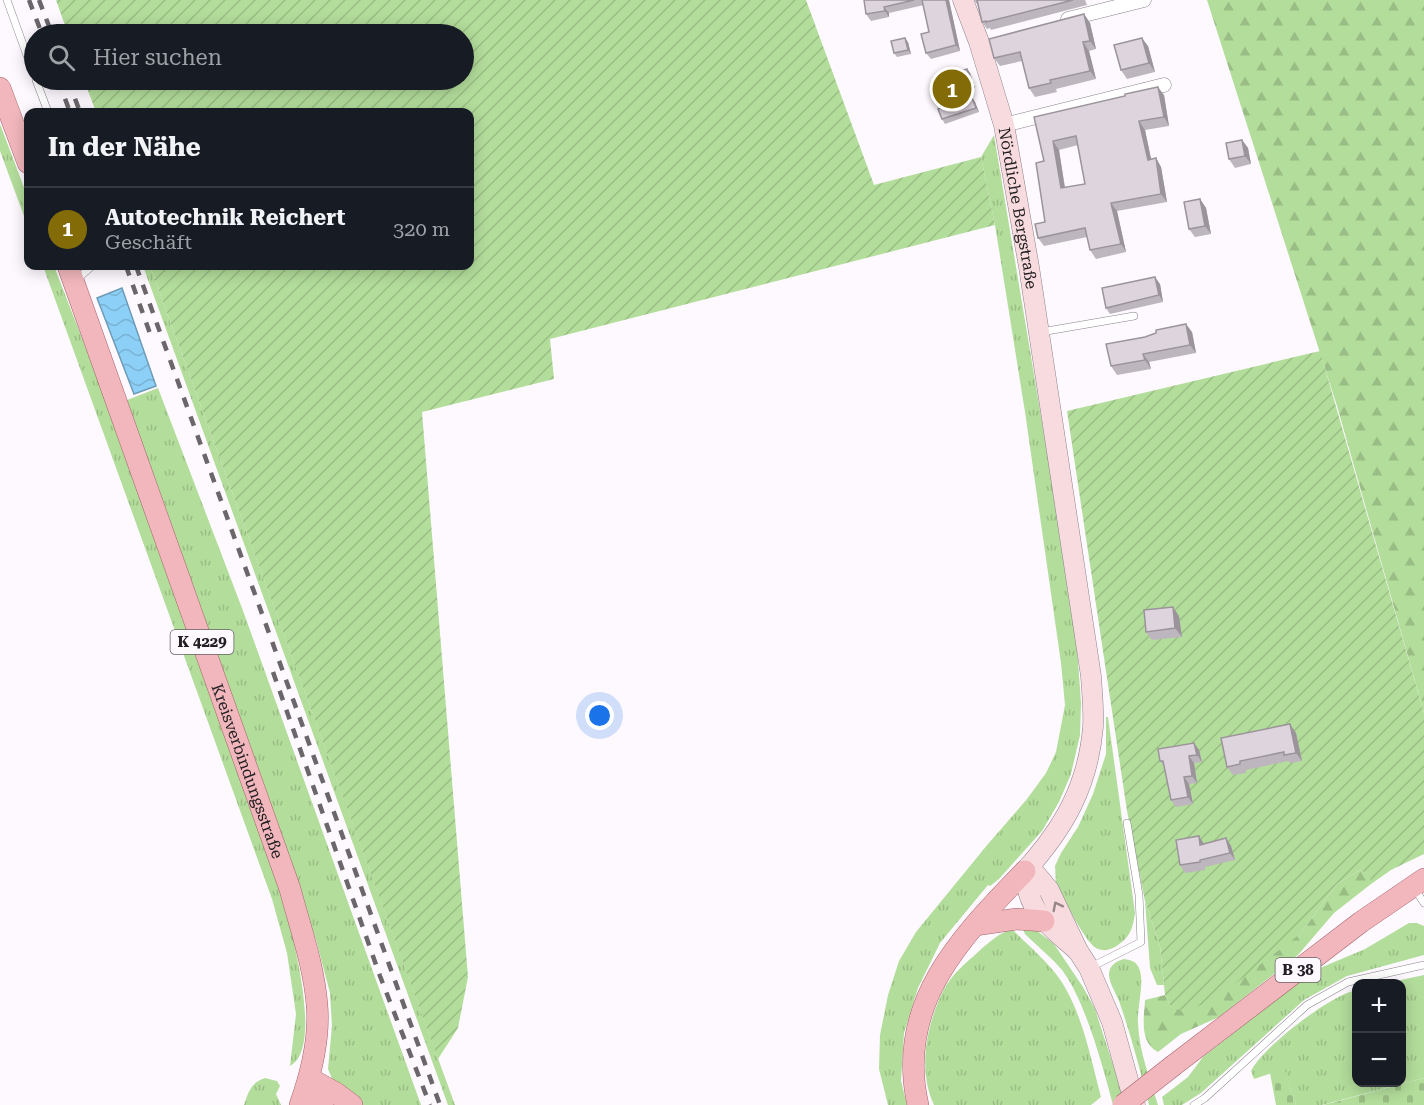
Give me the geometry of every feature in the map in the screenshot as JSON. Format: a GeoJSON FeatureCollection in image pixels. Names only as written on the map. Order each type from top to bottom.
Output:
{"type":"FeatureCollection","features":[{"type":"Feature","properties":{"kind":"main road","name":"Nördliche Bergstraße"},"geometry":{"type":"LineString","coordinates":[[963,0],[984,40],[1004,125],[1039,332],[1091,676],[1093,725],[1089,760],[1080,791],[1065,820],[1027,868]]}},
{"type":"Feature","properties":{"kind":"main road"},"geometry":{"type":"LineString","coordinates":[[1,91],[24,152]]}},
{"type":"Feature","properties":{"kind":"main road","name":"Kreisverbindungsstraße"},"geometry":{"type":"LineString","coordinates":[[71,274],[290,889],[310,961],[317,1006],[309,1078]]}},
{"type":"Feature","properties":{"kind":"main road"},"geometry":{"type":"LineString","coordinates":[[1027,868],[1026,887],[1029,900],[1044,921],[1078,951]]}},
{"type":"Feature","properties":{"kind":"main road"},"geometry":{"type":"LineString","coordinates":[[919,1103],[913,1062],[916,1028],[930,990],[951,955],[1027,868]]}},
{"type":"Feature","properties":{"kind":"main road"},"geometry":{"type":"LineString","coordinates":[[1027,868],[1049,890],[1078,951],[1089,968],[1112,1022],[1135,1105]]}},
{"type":"Feature","properties":{"kind":"main road","name":"B 38"},"geometry":{"type":"LineString","coordinates":[[1122,1105],[1361,922],[1420,889]]}},
{"type":"Feature","properties":{"kind":"main road"},"geometry":{"type":"LineString","coordinates":[[975,925],[1017,919],[1044,921]]}},
{"type":"Feature","properties":{"kind":"main road"},"geometry":{"type":"LineString","coordinates":[[287,1105],[309,1078]]}},
{"type":"Feature","properties":{"kind":"main road"},"geometry":{"type":"LineString","coordinates":[[309,1078],[314,1096],[323,1105]]}},
{"type":"Feature","properties":{"kind":"main road"},"geometry":{"type":"LineString","coordinates":[[309,1078],[336,1093],[351,1105]]}},
{"type":"Feature","properties":{"kind":"main road","name":"K 4229"},"geometry":{"type":"LineString","coordinates":[[300,1105],[309,1078]]}},
{"type":"Feature","properties":{"kind":"street"},"geometry":{"type":"LineString","coordinates":[[1056,22],[1144,0]]}},
{"type":"Feature","properties":{"kind":"street"},"geometry":{"type":"LineString","coordinates":[[1004,125],[1164,85]]}},
{"type":"Feature","properties":{"kind":"lane"},"geometry":{"type":"LineString","coordinates":[[7,0],[24,47]]}},
{"type":"Feature","properties":{"kind":"lane"},"geometry":{"type":"LineString","coordinates":[[40,90],[46,108]]}},
{"type":"Feature","properties":{"kind":"lane"},"geometry":{"type":"LineString","coordinates":[[1039,332],[1134,316]]}},
{"type":"Feature","properties":{"kind":"lane"},"geometry":{"type":"LineString","coordinates":[[1089,968],[1141,942],[1139,895],[1127,823]]}},
{"type":"Feature","properties":{"kind":"lane"},"geometry":{"type":"LineString","coordinates":[[1194,1105],[1205,1098],[1307,1005],[1348,982],[1424,965]]}},
{"type":"Feature","properties":{"kind":"green space"},"geometry":{"type":"Polygon","coordinates":[[[56,0],[806,0],[874,185],[981,157],[995,225],[550,339],[554,379],[422,412],[468,977],[458,1028],[438,1059],[151,270],[474,270],[474,108],[94,108],[88,90],[474,90],[474,24],[64,24],[56,0]]]}},
{"type":"Feature","properties":{"kind":"green space"},"geometry":{"type":"Polygon","coordinates":[[[1207,0],[1424,0],[1424,713],[1337,406],[1207,0]]]}},
{"type":"Feature","properties":{"kind":"green space"},"geometry":{"type":"Polygon","coordinates":[[[0,124],[24,187],[24,216],[0,151],[0,124]]]}},
{"type":"Feature","properties":{"kind":"green space"},"geometry":{"type":"Polygon","coordinates":[[[994,135],[1075,620],[1081,703],[1080,735],[1071,774],[1059,802],[1042,831],[999,879],[990,886],[988,885],[940,943],[918,988],[904,1033],[901,1081],[907,1105],[888,1105],[879,1069],[880,1035],[888,995],[899,961],[916,932],[1046,773],[1056,752],[1065,705],[1025,412],[995,225],[981,157],[994,135]]]}},
{"type":"Feature","properties":{"kind":"green space"},"geometry":{"type":"Polygon","coordinates":[[[44,270],[56,270],[99,382],[282,895],[292,932],[305,1012],[305,1036],[300,1055],[290,1066],[296,1014],[287,953],[272,899],[44,270]]]}},
{"type":"Feature","properties":{"kind":"green space"},"geometry":{"type":"Polygon","coordinates":[[[144,270],[151,270],[455,1105],[448,1105],[144,270]]]}},
{"type":"Feature","properties":{"kind":"green space"},"geometry":{"type":"Polygon","coordinates":[[[1320,351],[1424,713],[1424,854],[1391,870],[1371,884],[1370,875],[1360,870],[1337,884],[1300,934],[1214,1000],[1183,1012],[1170,1005],[1165,995],[1160,946],[1145,901],[1127,811],[1067,411],[1320,351]]]}},
{"type":"Feature","properties":{"kind":"green space"},"geometry":{"type":"Polygon","coordinates":[[[158,388],[242,608],[421,1105],[362,1105],[333,1081],[328,1069],[332,1026],[330,993],[316,940],[127,400],[158,388]]]}},
{"type":"Feature","properties":{"kind":"green space"},"geometry":{"type":"Polygon","coordinates":[[[1106,717],[1108,717],[1135,913],[1132,928],[1125,939],[1115,947],[1104,950],[1091,944],[1074,919],[1056,884],[1055,866],[1078,827],[1093,794],[1106,754],[1106,717]]]}},
{"type":"Feature","properties":{"kind":"green space"},"geometry":{"type":"Polygon","coordinates":[[[1360,870],[1371,875],[1371,884],[1334,913],[1298,955],[1219,1017],[1181,1034],[1158,1052],[1152,1048],[1145,1036],[1145,1000],[1165,995],[1170,1005],[1300,934],[1337,884],[1360,870]]]}},
{"type":"Feature","properties":{"kind":"green space"},"geometry":{"type":"Polygon","coordinates":[[[1145,901],[1160,946],[1164,985],[1157,985],[1150,968],[1145,901]]]}},
{"type":"Feature","properties":{"kind":"green space"},"geometry":{"type":"Polygon","coordinates":[[[1409,923],[1424,926],[1424,955],[1347,976],[1304,1000],[1201,1093],[1182,1105],[1164,1105],[1162,1097],[1188,1077],[1203,1057],[1313,971],[1365,949],[1409,923]]]}},
{"type":"Feature","properties":{"kind":"green space"},"geometry":{"type":"Polygon","coordinates":[[[1012,929],[1056,974],[1073,1003],[1087,1043],[1101,1097],[1091,1105],[934,1105],[929,1091],[925,1061],[929,1031],[938,1002],[947,984],[960,969],[990,942],[1012,929]]]}},
{"type":"Feature","properties":{"kind":"green space"},"geometry":{"type":"Polygon","coordinates":[[[1023,929],[1036,930],[1054,944],[1083,987],[1095,1009],[1126,1105],[1113,1105],[1086,1016],[1070,983],[1062,970],[1025,934],[1023,929]]]}},
{"type":"Feature","properties":{"kind":"green space"},"geometry":{"type":"Polygon","coordinates":[[[1124,959],[1136,964],[1141,973],[1138,1017],[1140,1044],[1158,1105],[1149,1105],[1119,1001],[1109,977],[1112,966],[1124,959]]]}},
{"type":"Feature","properties":{"kind":"green space"},"geometry":{"type":"Polygon","coordinates":[[[1424,975],[1424,1078],[1406,1083],[1406,979],[1424,975]]]}},
{"type":"Feature","properties":{"kind":"green space"},"geometry":{"type":"Polygon","coordinates":[[[1352,991],[1352,1087],[1390,1087],[1322,1105],[1296,1105],[1284,1069],[1254,1079],[1251,1071],[1282,1036],[1314,1012],[1352,991]]]}},
{"type":"Feature","properties":{"kind":"green space"},"geometry":{"type":"Polygon","coordinates":[[[1284,1068],[1296,1105],[1276,1105],[1270,1073],[1284,1068]]]}},
{"type":"Feature","properties":{"kind":"green space"},"geometry":{"type":"Polygon","coordinates":[[[265,1078],[277,1081],[280,1086],[276,1094],[281,1105],[244,1105],[253,1085],[265,1078]]]}},
{"type":"Feature","properties":{"kind":"green space"},"geometry":{"type":"Polygon","coordinates":[[[1424,1078],[1424,1105],[1322,1105],[1391,1087],[1406,1087],[1406,1083],[1424,1078]]]}},
{"type":"Feature","properties":{"kind":"water"},"geometry":{"type":"Polygon","coordinates":[[[122,288],[156,386],[134,394],[97,298],[122,288]]]}},
{"type":"Feature","properties":{"kind":"building"},"geometry":{"type":"Polygon","coordinates":[[[864,0],[914,0],[884,7],[885,11],[866,14],[864,0]]]}},
{"type":"Feature","properties":{"kind":"building"},"geometry":{"type":"Polygon","coordinates":[[[922,0],[946,0],[956,45],[926,53],[921,34],[929,32],[922,0]]]}},
{"type":"Feature","properties":{"kind":"building"},"geometry":{"type":"Polygon","coordinates":[[[977,0],[1073,0],[982,22],[977,0]]]}},
{"type":"Feature","properties":{"kind":"building"},"geometry":{"type":"Polygon","coordinates":[[[1084,14],[1090,41],[1083,42],[1090,71],[1050,80],[1051,83],[1029,88],[1020,52],[994,58],[989,39],[1084,14]]]}},
{"type":"Feature","properties":{"kind":"building"},"geometry":{"type":"Polygon","coordinates":[[[905,38],[908,50],[894,53],[891,41],[905,38]]]}},
{"type":"Feature","properties":{"kind":"building"},"geometry":{"type":"Polygon","coordinates":[[[1142,38],[1149,63],[1121,70],[1114,45],[1142,38]]]}},
{"type":"Feature","properties":{"kind":"building"},"geometry":{"type":"Polygon","coordinates":[[[967,69],[972,84],[953,90],[958,102],[972,98],[976,108],[942,119],[938,109],[941,108],[932,81],[967,69]]]}},
{"type":"Feature","properties":{"kind":"building"},"geometry":{"type":"Polygon","coordinates":[[[1158,87],[1164,117],[1139,121],[1148,160],[1156,158],[1161,194],[1111,203],[1121,244],[1090,250],[1085,228],[1038,238],[1035,224],[1045,222],[1036,163],[1044,161],[1034,117],[1125,96],[1125,94],[1158,87]],[[1076,136],[1053,141],[1061,188],[1085,184],[1076,136]]]}},
{"type":"Feature","properties":{"kind":"building"},"geometry":{"type":"Polygon","coordinates":[[[1242,140],[1245,156],[1229,159],[1226,143],[1242,140]]]}},
{"type":"Feature","properties":{"kind":"building"},"geometry":{"type":"Polygon","coordinates":[[[1200,199],[1205,226],[1189,229],[1184,202],[1200,199]]]}},
{"type":"Feature","properties":{"kind":"building"},"geometry":{"type":"Polygon","coordinates":[[[1155,277],[1159,295],[1106,308],[1102,288],[1155,277]]]}},
{"type":"Feature","properties":{"kind":"building"},"geometry":{"type":"Polygon","coordinates":[[[1186,324],[1190,345],[1143,354],[1145,360],[1111,366],[1106,344],[1145,337],[1156,333],[1156,330],[1186,324]]]}},
{"type":"Feature","properties":{"kind":"building"},"geometry":{"type":"Polygon","coordinates":[[[1173,607],[1175,628],[1146,632],[1144,610],[1173,607]]]}},
{"type":"Feature","properties":{"kind":"building"},"geometry":{"type":"Polygon","coordinates":[[[1290,724],[1296,753],[1284,755],[1284,752],[1240,761],[1240,764],[1227,767],[1221,738],[1290,724]]]}},
{"type":"Feature","properties":{"kind":"building"},"geometry":{"type":"Polygon","coordinates":[[[1194,743],[1197,755],[1189,756],[1192,776],[1184,777],[1188,797],[1171,800],[1163,761],[1160,761],[1158,749],[1194,743]]]}},
{"type":"Feature","properties":{"kind":"building"},"geometry":{"type":"Polygon","coordinates":[[[1199,836],[1200,845],[1226,838],[1230,853],[1180,865],[1176,840],[1199,836]]]}},
{"type":"Feature","properties":{"kind":"railway"},"geometry":{"type":"LineString","coordinates":[[29,0],[38,24]]}},
{"type":"Feature","properties":{"kind":"railway"},"geometry":{"type":"LineString","coordinates":[[39,0],[48,24]]}},
{"type":"Feature","properties":{"kind":"railway"},"geometry":{"type":"LineString","coordinates":[[62,90],[68,108]]}},
{"type":"Feature","properties":{"kind":"railway"},"geometry":{"type":"LineString","coordinates":[[72,90],[78,108]]}},
{"type":"Feature","properties":{"kind":"railway"},"geometry":{"type":"LineString","coordinates":[[127,270],[152,339]]}},
{"type":"Feature","properties":{"kind":"railway"},"geometry":{"type":"LineString","coordinates":[[137,270],[440,1105]]}},
{"type":"Feature","properties":{"kind":"railway"},"geometry":{"type":"LineString","coordinates":[[273,672],[380,976],[430,1105]]}},
{"type":"Feature","properties":{"kind":"place","name":"Autotechnik Reichert"},"geometry":{"type":"Point","coordinates":[952,89]}}]}
